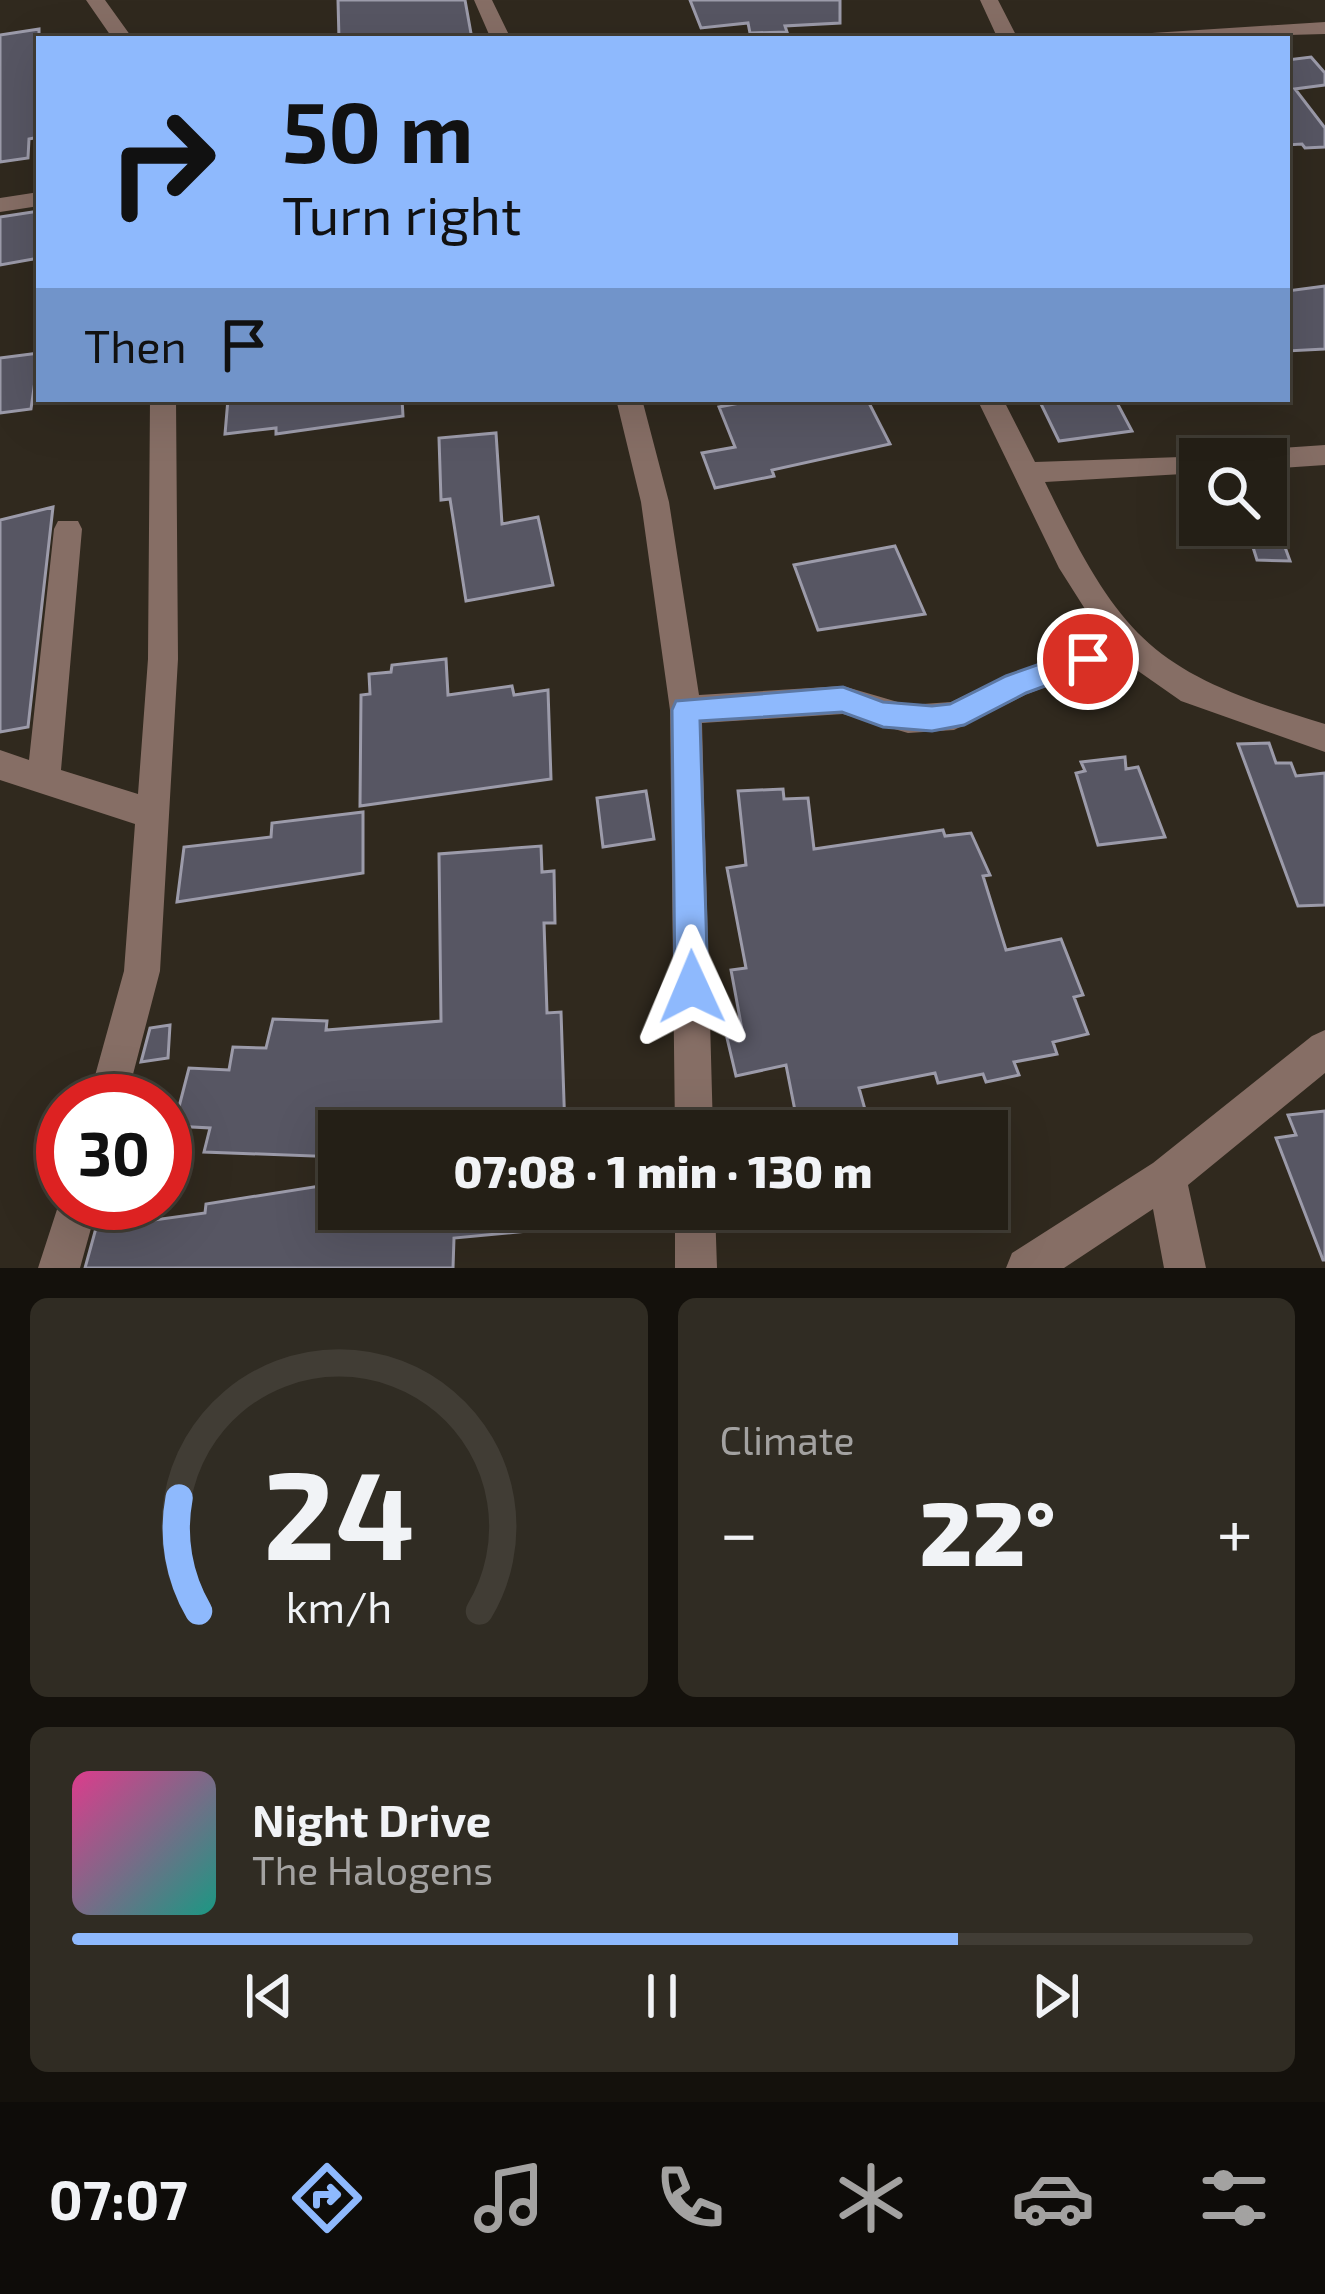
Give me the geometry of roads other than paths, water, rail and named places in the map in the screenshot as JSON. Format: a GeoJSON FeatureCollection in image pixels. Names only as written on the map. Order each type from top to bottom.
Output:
{"type":"FeatureCollection","features":[{"type":"Feature","properties":{"kind":"street"},"geometry":{"type":"LineString","coordinates":[[95,0],[121,36]]}},
{"type":"Feature","properties":{"kind":"street"},"geometry":{"type":"LineString","coordinates":[[483,0],[500,36]]}},
{"type":"Feature","properties":{"kind":"street"},"geometry":{"type":"LineString","coordinates":[[989,0],[1007,36]]}},
{"type":"Feature","properties":{"kind":"street"},"geometry":{"type":"LineString","coordinates":[[1199,36],[1325,28]]}},
{"type":"Feature","properties":{"kind":"street"},"geometry":{"type":"LineString","coordinates":[[0,205],[36,199]]}},
{"type":"Feature","properties":{"kind":"street"},"geometry":{"type":"LineString","coordinates":[[114,1074],[142,970],[163,659],[163,402]]}},
{"type":"Feature","properties":{"kind":"street"},"geometry":{"type":"LineString","coordinates":[[630,402],[656,502],[686,710],[694,1110]]}},
{"type":"Feature","properties":{"kind":"street"},"geometry":{"type":"LineString","coordinates":[[992,402],[1084,583],[1126,644],[1175,682],[1234,710],[1325,738]]}},
{"type":"Feature","properties":{"kind":"street"},"geometry":{"type":"LineString","coordinates":[[1287,458],[1325,455]]}},
{"type":"Feature","properties":{"kind":"street"},"geometry":{"type":"LineString","coordinates":[[1029,473],[1179,464]]}},
{"type":"Feature","properties":{"kind":"street"},"geometry":{"type":"LineString","coordinates":[[44,776],[68,529]]}},
{"type":"Feature","properties":{"kind":"street"},"geometry":{"type":"LineString","coordinates":[[686,710],[843,700],[908,719],[954,716],[1016,685],[1126,644]]}},
{"type":"Feature","properties":{"kind":"street"},"geometry":{"type":"LineString","coordinates":[[0,765],[153,814]]}},
{"type":"Feature","properties":{"kind":"street"},"geometry":{"type":"LineString","coordinates":[[1028,1268],[1167,1177],[1325,1048]]}},
{"type":"Feature","properties":{"kind":"street"},"geometry":{"type":"LineString","coordinates":[[1167,1177],[1185,1268]]}},
{"type":"Feature","properties":{"kind":"street"},"geometry":{"type":"LineString","coordinates":[[59,1268],[70,1230]]}},
{"type":"Feature","properties":{"kind":"street"},"geometry":{"type":"LineString","coordinates":[[695,1230],[696,1268]]}}]}
